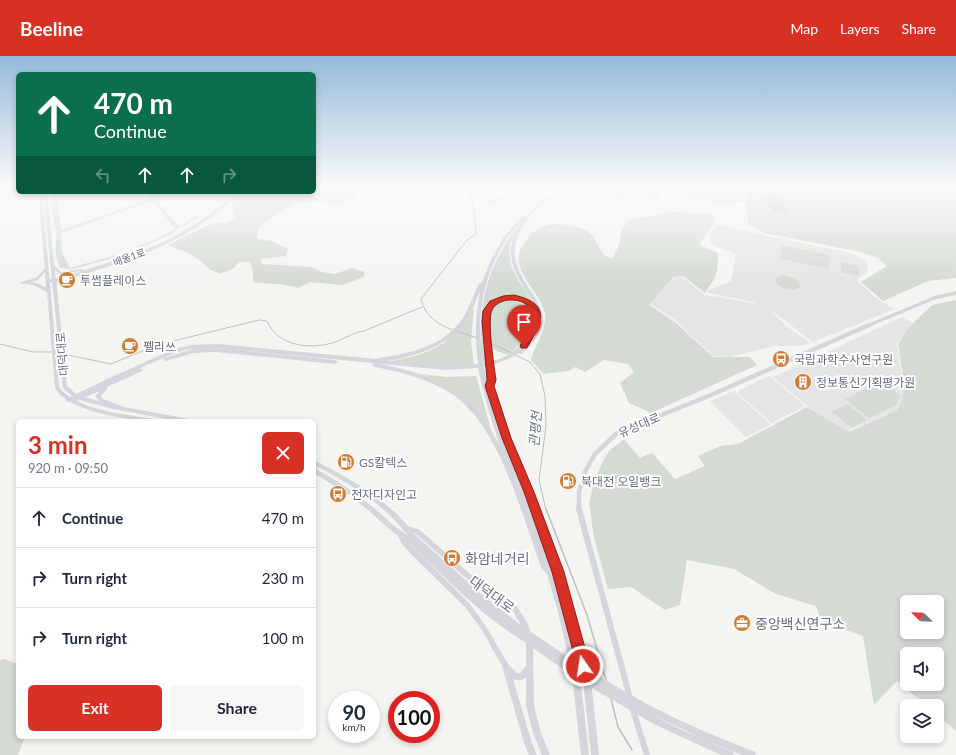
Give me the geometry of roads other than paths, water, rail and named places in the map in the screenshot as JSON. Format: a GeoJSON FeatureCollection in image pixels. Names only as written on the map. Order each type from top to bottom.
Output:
{"type":"FeatureCollection","features":[{"type":"Feature","properties":{"kind":"highway"},"geometry":{"type":"LineString","coordinates":[[360,360],[387,359],[413,353],[428,348],[450,336],[468,313],[490,264],[502,242],[520,220]]}},
{"type":"Feature","properties":{"kind":"highway"},"geometry":{"type":"LineString","coordinates":[[485,335],[484,304],[490,277],[501,253],[525,220]]}},
{"type":"Feature","properties":{"kind":"highway"},"geometry":{"type":"LineString","coordinates":[[68,400],[178,354],[193,351],[216,350],[444,371],[471,370],[499,365],[519,352],[534,338],[539,328],[541,316],[539,307],[517,272],[513,260],[513,243],[525,220]]}},
{"type":"Feature","properties":{"kind":"highway"},"geometry":{"type":"LineString","coordinates":[[490,264],[479,304],[477,332],[484,352],[490,386],[499,416],[529,492],[568,605],[587,680],[596,755]]}},
{"type":"Feature","properties":{"kind":"highway"},"geometry":{"type":"LineString","coordinates":[[519,352],[530,337],[536,323],[535,309],[526,301],[506,298],[493,303],[487,311],[482,377],[493,417],[551,574],[569,641],[576,678],[585,755]]}},
{"type":"Feature","properties":{"kind":"highway"},"geometry":{"type":"LineString","coordinates":[[78,397],[176,350],[191,346],[218,346],[471,370]]}},
{"type":"Feature","properties":{"kind":"highway"},"geometry":{"type":"LineString","coordinates":[[375,365],[415,374],[433,381],[456,394],[474,410],[486,426],[501,454],[544,567],[551,574]]}},
{"type":"Feature","properties":{"kind":"highway"},"geometry":{"type":"LineString","coordinates":[[109,384],[98,396],[101,400],[120,408]]}},
{"type":"Feature","properties":{"kind":"main road","name":"대덕대로"},"geometry":{"type":"LineString","coordinates":[[42,220],[57,388],[60,394],[68,400]]}},
{"type":"Feature","properties":{"kind":"main road","name":"대덕대로"},"geometry":{"type":"LineString","coordinates":[[48,220],[65,387],[78,397]]}},
{"type":"Feature","properties":{"kind":"main road","name":"배울1로"},"geometry":{"type":"LineString","coordinates":[[55,279],[109,262],[167,239],[200,220]]}},
{"type":"Feature","properties":{"kind":"main road","name":"배울1로"},"geometry":{"type":"LineString","coordinates":[[47,280],[110,264],[162,244],[187,232],[206,220]]}},
{"type":"Feature","properties":{"kind":"main road"},"geometry":{"type":"LineString","coordinates":[[42,224],[45,227],[49,226]]}},
{"type":"Feature","properties":{"kind":"main road"},"geometry":{"type":"LineString","coordinates":[[53,266],[60,273],[82,270]]}},
{"type":"Feature","properties":{"kind":"main road"},"geometry":{"type":"LineString","coordinates":[[46,268],[37,279],[22,283],[36,284],[48,291]]}},
{"type":"Feature","properties":{"kind":"main road","name":"유성대로"},"geometry":{"type":"LineString","coordinates":[[647,755],[620,668],[583,530],[578,502],[582,478],[591,458],[605,442],[617,433],[934,298],[956,293]]}},
{"type":"Feature","properties":{"kind":"main road"},"geometry":{"type":"LineString","coordinates":[[78,397],[120,408],[178,419]]}},
{"type":"Feature","properties":{"kind":"main road"},"geometry":{"type":"LineString","coordinates":[[68,400],[82,406],[144,419]]}},
{"type":"Feature","properties":{"kind":"main road","name":"대덕대로"},"geometry":{"type":"LineString","coordinates":[[316,463],[353,484],[385,508],[407,528],[412,536],[516,628]]}},
{"type":"Feature","properties":{"kind":"main road","name":"대덕대로"},"geometry":{"type":"LineString","coordinates":[[316,471],[349,491],[401,535],[408,538],[473,599],[516,628]]}},
{"type":"Feature","properties":{"kind":"main road","name":"대덕대로"},"geometry":{"type":"LineString","coordinates":[[407,528],[418,532],[468,576],[515,609],[527,628],[530,648],[530,705],[537,734],[546,755]]}},
{"type":"Feature","properties":{"kind":"main road","name":"대덕대로"},"geometry":{"type":"LineString","coordinates":[[401,535],[404,542],[414,553],[468,606],[485,630],[505,665],[528,743],[533,755]]}},
{"type":"Feature","properties":{"kind":"main road"},"geometry":{"type":"LineString","coordinates":[[516,628],[609,686],[656,712],[698,733],[752,755]]}},
{"type":"Feature","properties":{"kind":"main road"},"geometry":{"type":"LineString","coordinates":[[516,628],[596,686],[644,714],[699,742],[730,755]]}},
{"type":"Feature","properties":{"kind":"main road"},"geometry":{"type":"LineString","coordinates":[[505,665],[515,676],[521,677],[530,666]]}},
{"type":"Feature","properties":{"kind":"waterway","name":"관평천"},"geometry":{"type":"LineString","coordinates":[[453,330],[432,319],[425,310],[421,299],[467,240],[476,234],[475,220]]}},
{"type":"Feature","properties":{"kind":"waterway"},"geometry":{"type":"LineString","coordinates":[[63,354],[111,364],[157,345],[259,320],[267,321],[272,330],[287,341],[306,346],[316,346],[339,341],[422,307]]}},
{"type":"Feature","properties":{"kind":"waterway","name":"관평천"},"geometry":{"type":"LineString","coordinates":[[456,331],[477,338]]}},
{"type":"Feature","properties":{"kind":"waterway","name":"관평천"},"geometry":{"type":"LineString","coordinates":[[490,343],[512,353]]}},
{"type":"Feature","properties":{"kind":"waterway"},"geometry":{"type":"LineString","coordinates":[[0,344],[33,352],[52,352]]}},
{"type":"Feature","properties":{"kind":"waterway","name":"관평천"},"geometry":{"type":"LineString","coordinates":[[515,355],[530,362],[540,374],[545,396],[546,426],[539,480],[546,510]]}},
{"type":"Feature","properties":{"kind":"waterway","name":"관평천"},"geometry":{"type":"LineString","coordinates":[[546,509],[587,615],[606,680]]}},
{"type":"Feature","properties":{"kind":"waterway","name":"관평천"},"geometry":{"type":"LineString","coordinates":[[611,699],[618,727],[632,750]]}},
{"type":"Feature","properties":{"kind":"place","name":"투썸플레이스"},"geometry":{"type":"Point","coordinates":[67,280]}},
{"type":"Feature","properties":{"kind":"place","name":"펠리쓰"},"geometry":{"type":"Point","coordinates":[130,346]}},
{"type":"Feature","properties":{"kind":"place","name":"국립과학수사연구원"},"geometry":{"type":"Point","coordinates":[781,359]}},
{"type":"Feature","properties":{"kind":"place","name":"정보통신기획평가원"},"geometry":{"type":"Point","coordinates":[803,382]}},
{"type":"Feature","properties":{"kind":"place","name":"GS칼텍스"},"geometry":{"type":"Point","coordinates":[346,462]}},
{"type":"Feature","properties":{"kind":"place","name":"북대전 오일뱅크"},"geometry":{"type":"Point","coordinates":[568,481]}},
{"type":"Feature","properties":{"kind":"place","name":"전자디자인고"},"geometry":{"type":"Point","coordinates":[338,494]}},
{"type":"Feature","properties":{"kind":"place","name":"화암네거리"},"geometry":{"type":"Point","coordinates":[452,558]}},
{"type":"Feature","properties":{"kind":"place","name":"중앙백신연구소"},"geometry":{"type":"Point","coordinates":[742,623]}}]}
